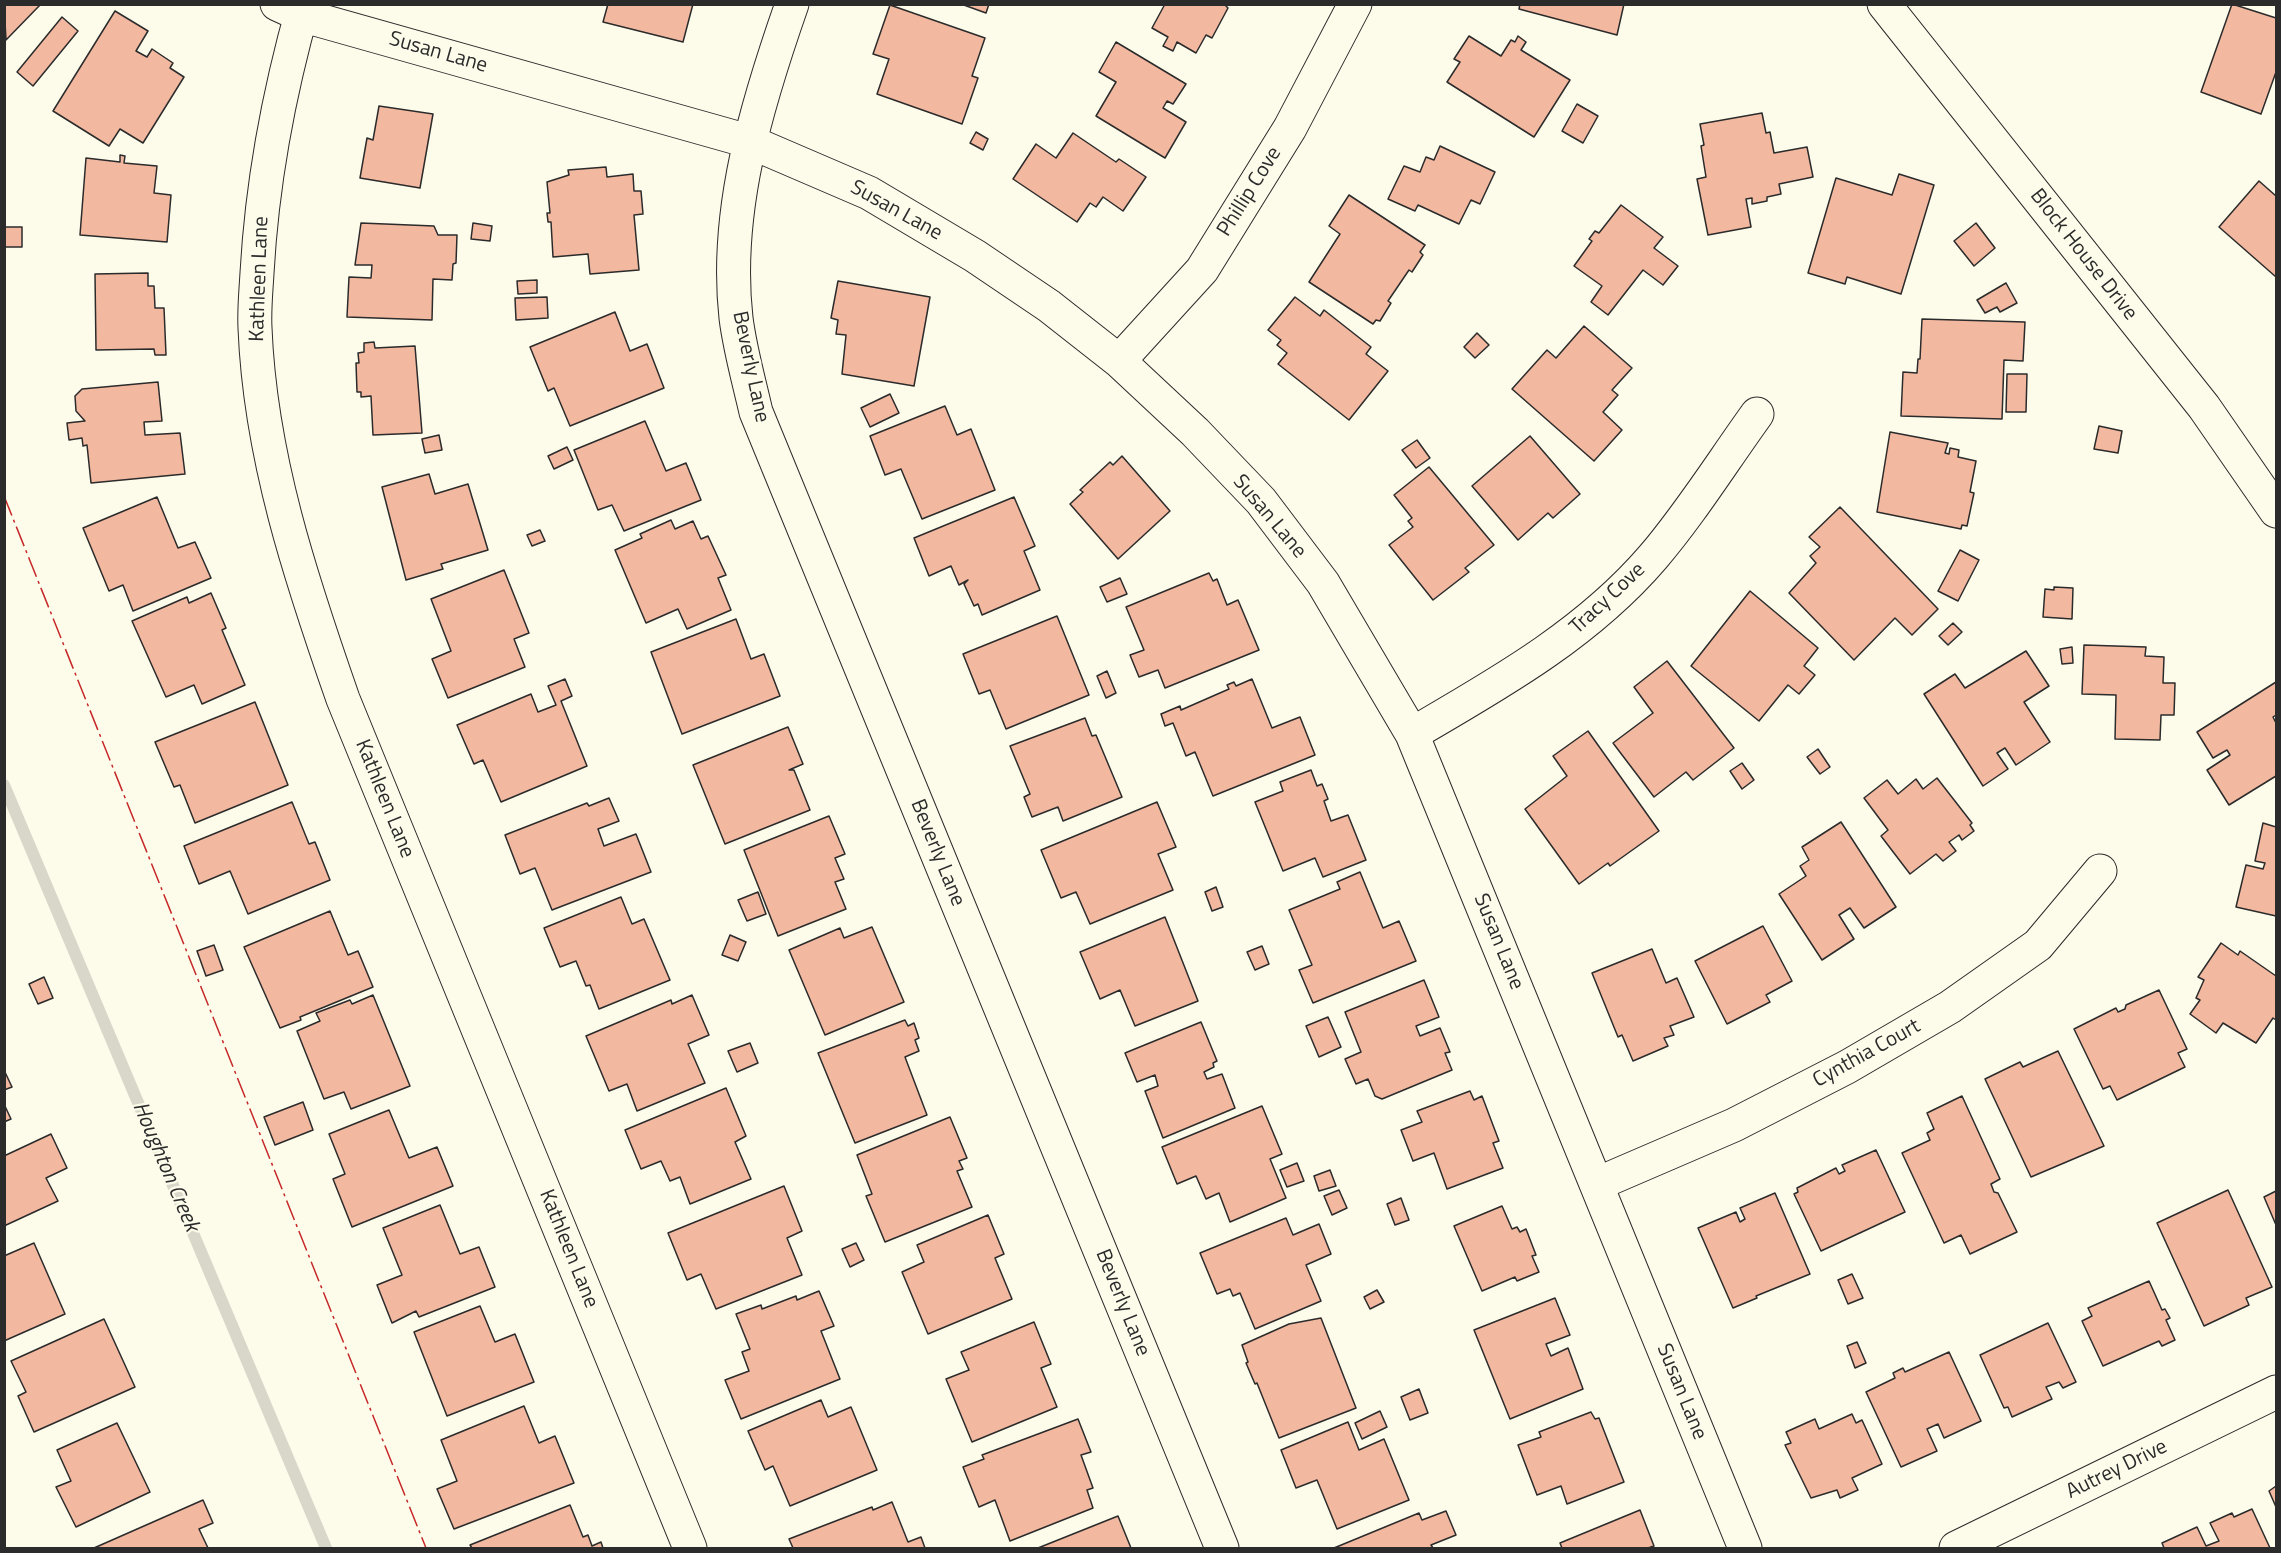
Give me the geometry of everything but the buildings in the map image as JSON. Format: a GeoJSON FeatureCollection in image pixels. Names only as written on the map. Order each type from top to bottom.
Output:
{"type":"FeatureCollection","features":[{"type":"Feature","properties":{"kind":"street","name":"Beverly Lane"},"geometry":{"type":"LineString","coordinates":[[792,4],[766,77],[748,141],[734,263],[736,318],[756,412],[1222,1548]]}},
{"type":"Feature","properties":{"kind":"street","name":"Phillip Cove"},"geometry":{"type":"LineString","coordinates":[[1119,361],[1202,270],[1290,128],[1355,4]]}},
{"type":"Feature","properties":{"kind":"street","name":"Block House Drive"},"geometry":{"type":"LineString","coordinates":[[1884,4],[2204,407],[2277,511]]}},
{"type":"Feature","properties":{"kind":"street","name":"Susan Lane"},"geometry":{"type":"LineString","coordinates":[[294,8],[748,141],[869,193],[956,244],[1049,306],[1119,361],[1195,432],[1261,501],[1323,583],[1412,734],[1745,1548]]}},
{"type":"Feature","properties":{"kind":"street","name":"Kathleen Lane"},"geometry":{"type":"LineString","coordinates":[[294,8],[260,218],[255,327],[268,447],[303,584],[343,699],[690,1548]]}},
{"type":"Feature","properties":{"kind":"street","name":"Tracy Cove"},"geometry":{"type":"LineString","coordinates":[[1412,734],[1505,681],[1584,625],[1653,558],[1757,414]]}},
{"type":"Feature","properties":{"kind":"street","name":"Cynthia Court"},"geometry":{"type":"LineString","coordinates":[[1597,1184],[1734,1125],[1847,1067],[1950,1007],[2038,945],[2100,871]]}},
{"type":"Feature","properties":{"kind":"street","name":"Autrey Drive"},"geometry":{"type":"LineString","coordinates":[[1956,1548],[2277,1392]]}},
{"type":"Feature","properties":{"kind":"waterway","name":"Houghton Creek"},"geometry":{"type":"LineString","coordinates":[[4,785],[326,1548]]}},
{"type":"Feature","properties":{"kind":"power"},"geometry":{"type":"LineString","coordinates":[[4,496],[426,1548]]}}]}
